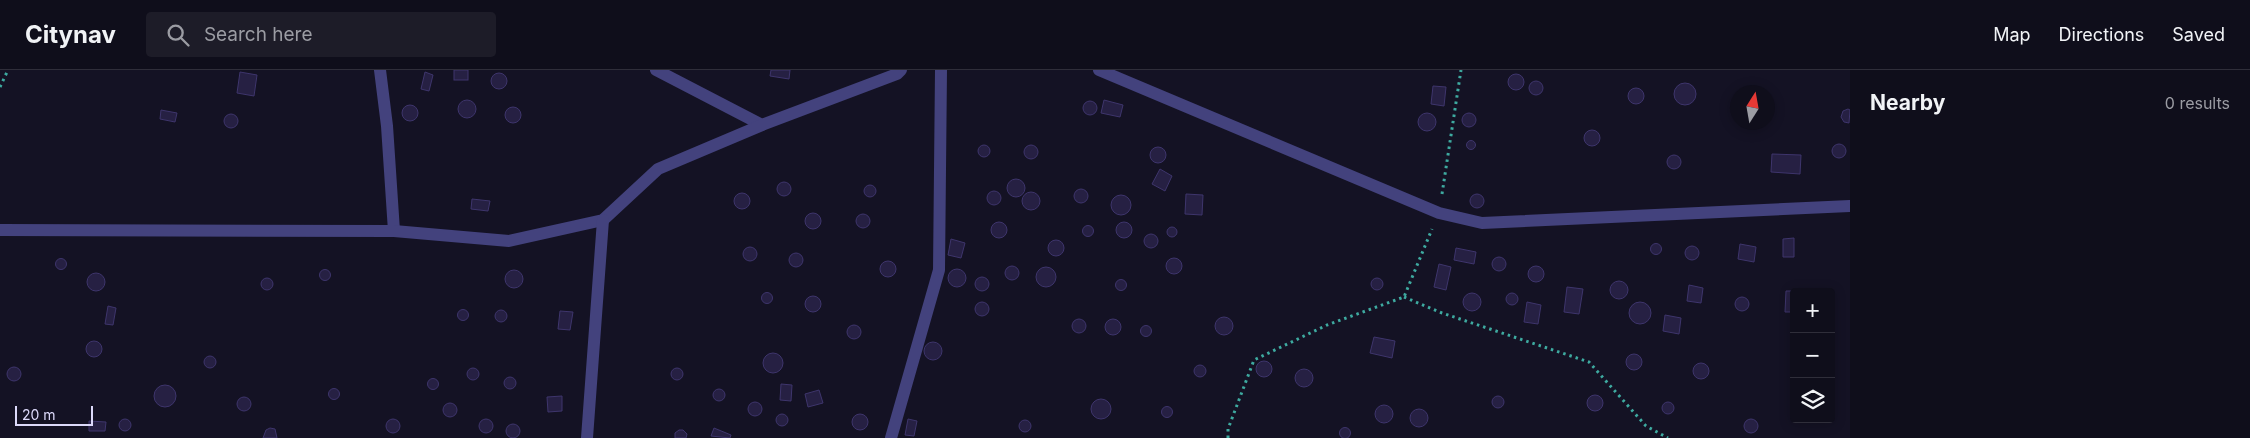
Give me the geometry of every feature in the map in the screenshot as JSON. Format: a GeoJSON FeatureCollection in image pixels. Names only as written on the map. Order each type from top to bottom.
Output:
{"type":"FeatureCollection","features":[{"type":"Feature","properties":{"kind":"street"},"geometry":{"type":"LineString","coordinates":[[380,70],[387,126],[394,231]]}},
{"type":"Feature","properties":{"kind":"street"},"geometry":{"type":"LineString","coordinates":[[656,70],[762,125]]}},
{"type":"Feature","properties":{"kind":"street"},"geometry":{"type":"LineString","coordinates":[[0,230],[394,231],[509,241],[602,220],[658,169],[762,125],[897,74],[901,70]]}},
{"type":"Feature","properties":{"kind":"street"},"geometry":{"type":"LineString","coordinates":[[891,438],[939,270],[941,70]]}},
{"type":"Feature","properties":{"kind":"street"},"geometry":{"type":"LineString","coordinates":[[1099,70],[1439,213],[1482,223],[1850,206]]}},
{"type":"Feature","properties":{"kind":"street"},"geometry":{"type":"LineString","coordinates":[[587,438],[602,220]]}},
{"type":"Feature","properties":{"kind":"path"},"geometry":{"type":"LineString","coordinates":[[0,87],[8,70]]}},
{"type":"Feature","properties":{"kind":"path"},"geometry":{"type":"LineString","coordinates":[[1404,298],[1439,213],[1461,70]]}},
{"type":"Feature","properties":{"kind":"path"},"geometry":{"type":"LineString","coordinates":[[1228,438],[1228,429],[1254,360],[1327,325],[1404,298],[1442,313],[1589,362],[1646,426],[1668,438]]}},
{"type":"Feature","properties":{"kind":"building"},"geometry":{"type":"Polygon","coordinates":[[[454,70],[468,70],[468,80],[454,80],[454,70]]]}},
{"type":"Feature","properties":{"kind":"building"},"geometry":{"type":"Polygon","coordinates":[[[771,70],[790,70],[789,79],[770,76],[771,70]]]}},
{"type":"Feature","properties":{"kind":"building"},"geometry":{"type":"Polygon","coordinates":[[[240,72],[257,75],[254,96],[237,93],[240,72]]]}},
{"type":"Feature","properties":{"kind":"building"},"geometry":{"type":"Polygon","coordinates":[[[425,72],[433,75],[429,91],[421,89],[425,72]]]}},
{"type":"Feature","properties":{"kind":"building"},"geometry":{"type":"Polygon","coordinates":[[[499,73],[505,75],[507,81],[505,87],[499,89],[493,87],[491,81],[493,75],[499,73]]]}},
{"type":"Feature","properties":{"kind":"building"},"geometry":{"type":"Polygon","coordinates":[[[1513,74],[1519,74],[1524,79],[1522,88],[1513,90],[1508,85],[1508,79],[1513,74]]]}},
{"type":"Feature","properties":{"kind":"building"},"geometry":{"type":"Polygon","coordinates":[[[1536,81],[1541,83],[1543,88],[1541,93],[1536,95],[1531,93],[1529,88],[1531,83],[1536,81]]]}},
{"type":"Feature","properties":{"kind":"building"},"geometry":{"type":"Polygon","coordinates":[[[1685,83],[1693,86],[1696,94],[1693,102],[1685,105],[1677,102],[1674,94],[1677,86],[1685,83]]]}},
{"type":"Feature","properties":{"kind":"building"},"geometry":{"type":"Polygon","coordinates":[[[1433,86],[1446,87],[1444,106],[1431,104],[1433,86]]]}},
{"type":"Feature","properties":{"kind":"building"},"geometry":{"type":"Polygon","coordinates":[[[1633,88],[1639,88],[1644,93],[1642,102],[1633,104],[1628,99],[1628,93],[1633,88]]]}},
{"type":"Feature","properties":{"kind":"building"},"geometry":{"type":"Polygon","coordinates":[[[467,100],[473,103],[476,109],[473,115],[467,118],[461,115],[458,109],[461,103],[467,100]]]}},
{"type":"Feature","properties":{"kind":"building"},"geometry":{"type":"Polygon","coordinates":[[[1104,100],[1123,105],[1120,117],[1101,113],[1104,100]]]}},
{"type":"Feature","properties":{"kind":"building"},"geometry":{"type":"Polygon","coordinates":[[[1090,101],[1095,103],[1097,108],[1095,113],[1090,115],[1085,113],[1083,108],[1085,103],[1090,101]]]}},
{"type":"Feature","properties":{"kind":"building"},"geometry":{"type":"Polygon","coordinates":[[[410,105],[418,113],[410,121],[402,113],[410,105]]]}},
{"type":"Feature","properties":{"kind":"building"},"geometry":{"type":"Polygon","coordinates":[[[510,107],[516,107],[521,112],[519,121],[510,123],[505,118],[505,112],[510,107]]]}},
{"type":"Feature","properties":{"kind":"building"},"geometry":{"type":"Polygon","coordinates":[[[161,110],[177,113],[175,122],[160,119],[161,110]]]}},
{"type":"Feature","properties":{"kind":"building"},"geometry":{"type":"Polygon","coordinates":[[[1850,110],[1849,123],[1844,122],[1841,117],[1843,111],[1850,110]]]}},
{"type":"Feature","properties":{"kind":"building"},"geometry":{"type":"Polygon","coordinates":[[[1427,113],[1435,118],[1436,122],[1431,130],[1427,131],[1419,126],[1418,122],[1423,114],[1427,113]]]}},
{"type":"Feature","properties":{"kind":"building"},"geometry":{"type":"Polygon","coordinates":[[[1466,113],[1472,113],[1476,120],[1472,127],[1466,127],[1462,123],[1462,117],[1466,113]]]}},
{"type":"Feature","properties":{"kind":"building"},"geometry":{"type":"Polygon","coordinates":[[[228,114],[234,114],[238,121],[234,128],[228,128],[224,124],[224,118],[228,114]]]}},
{"type":"Feature","properties":{"kind":"building"},"geometry":{"type":"Polygon","coordinates":[[[1592,130],[1598,132],[1600,138],[1598,144],[1592,146],[1586,144],[1584,138],[1586,132],[1592,130]]]}},
{"type":"Feature","properties":{"kind":"building"},"geometry":{"type":"Polygon","coordinates":[[[1471,140],[1476,145],[1471,150],[1466,145],[1471,140]]]}},
{"type":"Feature","properties":{"kind":"building"},"geometry":{"type":"Polygon","coordinates":[[[1839,144],[1844,146],[1846,151],[1844,156],[1839,158],[1834,156],[1832,151],[1834,146],[1839,144]]]}},
{"type":"Feature","properties":{"kind":"building"},"geometry":{"type":"Polygon","coordinates":[[[986,145],[989,146],[989,156],[982,157],[979,156],[978,149],[979,146],[986,145]]]}},
{"type":"Feature","properties":{"kind":"building"},"geometry":{"type":"Polygon","coordinates":[[[1031,145],[1036,147],[1038,152],[1036,157],[1031,159],[1026,157],[1024,152],[1026,147],[1031,145]]]}},
{"type":"Feature","properties":{"kind":"building"},"geometry":{"type":"Polygon","coordinates":[[[1158,147],[1166,155],[1158,163],[1150,155],[1158,147]]]}},
{"type":"Feature","properties":{"kind":"building"},"geometry":{"type":"Polygon","coordinates":[[[1772,154],[1801,155],[1800,174],[1771,172],[1772,154]]]}},
{"type":"Feature","properties":{"kind":"building"},"geometry":{"type":"Polygon","coordinates":[[[1671,155],[1677,155],[1681,162],[1677,169],[1671,169],[1667,165],[1667,159],[1671,155]]]}},
{"type":"Feature","properties":{"kind":"building"},"geometry":{"type":"Polygon","coordinates":[[[1160,169],[1172,176],[1165,191],[1152,184],[1160,169]]]}},
{"type":"Feature","properties":{"kind":"building"},"geometry":{"type":"Polygon","coordinates":[[[1016,179],[1022,182],[1025,188],[1022,194],[1016,197],[1010,194],[1007,188],[1010,182],[1016,179]]]}},
{"type":"Feature","properties":{"kind":"building"},"geometry":{"type":"Polygon","coordinates":[[[781,182],[787,182],[791,189],[787,196],[781,196],[777,192],[777,186],[781,182]]]}},
{"type":"Feature","properties":{"kind":"building"},"geometry":{"type":"Polygon","coordinates":[[[868,185],[872,185],[876,191],[872,197],[868,197],[864,193],[864,189],[868,185]]]}},
{"type":"Feature","properties":{"kind":"building"},"geometry":{"type":"Polygon","coordinates":[[[1081,189],[1086,191],[1088,196],[1086,201],[1081,203],[1076,201],[1074,196],[1076,191],[1081,189]]]}},
{"type":"Feature","properties":{"kind":"building"},"geometry":{"type":"Polygon","coordinates":[[[991,191],[997,191],[1001,198],[997,205],[991,205],[987,201],[987,195],[991,191]]]}},
{"type":"Feature","properties":{"kind":"building"},"geometry":{"type":"Polygon","coordinates":[[[1031,192],[1037,195],[1040,201],[1037,207],[1031,210],[1025,207],[1022,201],[1025,195],[1031,192]]]}},
{"type":"Feature","properties":{"kind":"building"},"geometry":{"type":"Polygon","coordinates":[[[742,193],[748,195],[750,201],[748,207],[742,209],[736,207],[734,201],[736,195],[742,193]]]}},
{"type":"Feature","properties":{"kind":"building"},"geometry":{"type":"Polygon","coordinates":[[[1186,194],[1203,195],[1202,215],[1185,214],[1186,194]]]}},
{"type":"Feature","properties":{"kind":"building"},"geometry":{"type":"Polygon","coordinates":[[[1474,194],[1480,194],[1484,201],[1480,208],[1474,208],[1470,204],[1470,198],[1474,194]]]}},
{"type":"Feature","properties":{"kind":"building"},"geometry":{"type":"Polygon","coordinates":[[[1121,195],[1128,198],[1131,205],[1128,212],[1121,215],[1114,212],[1111,205],[1114,198],[1121,195]]]}},
{"type":"Feature","properties":{"kind":"building"},"geometry":{"type":"Polygon","coordinates":[[[472,199],[490,201],[488,211],[471,209],[472,199]]]}},
{"type":"Feature","properties":{"kind":"building"},"geometry":{"type":"Polygon","coordinates":[[[813,213],[819,215],[821,221],[819,227],[813,229],[807,227],[805,221],[807,215],[813,213]]]}},
{"type":"Feature","properties":{"kind":"building"},"geometry":{"type":"Polygon","coordinates":[[[860,214],[866,214],[870,221],[866,228],[860,228],[856,224],[856,218],[860,214]]]}},
{"type":"Feature","properties":{"kind":"building"},"geometry":{"type":"Polygon","coordinates":[[[996,222],[1002,222],[1007,227],[1005,236],[996,238],[991,233],[991,227],[996,222]]]}},
{"type":"Feature","properties":{"kind":"building"},"geometry":{"type":"Polygon","coordinates":[[[1121,222],[1127,222],[1132,227],[1130,236],[1121,238],[1116,233],[1116,227],[1121,222]]]}},
{"type":"Feature","properties":{"kind":"building"},"geometry":{"type":"Polygon","coordinates":[[[1088,225],[1094,231],[1088,237],[1082,231],[1088,225]]]}},
{"type":"Feature","properties":{"kind":"building"},"geometry":{"type":"Polygon","coordinates":[[[1170,227],[1174,227],[1177,232],[1176,236],[1170,237],[1167,234],[1167,230],[1170,227]]]}},
{"type":"Feature","properties":{"kind":"building"},"geometry":{"type":"Polygon","coordinates":[[[1148,234],[1154,234],[1158,241],[1154,248],[1148,248],[1144,244],[1144,238],[1148,234]]]}},
{"type":"Feature","properties":{"kind":"building"},"geometry":{"type":"Polygon","coordinates":[[[1794,238],[1794,257],[1783,257],[1783,239],[1794,238]]]}},
{"type":"Feature","properties":{"kind":"building"},"geometry":{"type":"Polygon","coordinates":[[[951,239],[965,243],[961,258],[948,255],[951,239]]]}},
{"type":"Feature","properties":{"kind":"building"},"geometry":{"type":"Polygon","coordinates":[[[1056,240],[1064,248],[1056,256],[1048,248],[1056,240]]]}},
{"type":"Feature","properties":{"kind":"building"},"geometry":{"type":"Polygon","coordinates":[[[1656,243],[1662,249],[1656,255],[1650,249],[1656,243]]]}},
{"type":"Feature","properties":{"kind":"building"},"geometry":{"type":"Polygon","coordinates":[[[1740,244],[1756,247],[1754,262],[1738,259],[1740,244]]]}},
{"type":"Feature","properties":{"kind":"building"},"geometry":{"type":"Polygon","coordinates":[[[1689,246],[1695,246],[1699,253],[1695,260],[1689,260],[1685,256],[1685,250],[1689,246]]]}},
{"type":"Feature","properties":{"kind":"building"},"geometry":{"type":"Polygon","coordinates":[[[750,247],[755,249],[757,254],[755,259],[750,261],[745,259],[743,254],[745,249],[750,247]]]}},
{"type":"Feature","properties":{"kind":"building"},"geometry":{"type":"Polygon","coordinates":[[[1456,248],[1476,252],[1474,264],[1454,260],[1456,248]]]}},
{"type":"Feature","properties":{"kind":"building"},"geometry":{"type":"Polygon","coordinates":[[[796,253],[801,255],[803,260],[801,265],[796,267],[791,265],[789,260],[791,255],[796,253]]]}},
{"type":"Feature","properties":{"kind":"building"},"geometry":{"type":"Polygon","coordinates":[[[1499,257],[1504,259],[1506,264],[1504,269],[1499,271],[1494,269],[1492,264],[1494,259],[1499,257]]]}},
{"type":"Feature","properties":{"kind":"building"},"geometry":{"type":"Polygon","coordinates":[[[61,258],[67,264],[61,270],[55,264],[61,258]]]}},
{"type":"Feature","properties":{"kind":"building"},"geometry":{"type":"Polygon","coordinates":[[[1174,258],[1182,266],[1174,274],[1166,266],[1174,258]]]}},
{"type":"Feature","properties":{"kind":"building"},"geometry":{"type":"Polygon","coordinates":[[[888,261],[896,269],[888,277],[880,269],[888,261]]]}},
{"type":"Feature","properties":{"kind":"building"},"geometry":{"type":"Polygon","coordinates":[[[1439,264],[1451,267],[1446,290],[1434,287],[1439,264]]]}},
{"type":"Feature","properties":{"kind":"building"},"geometry":{"type":"Polygon","coordinates":[[[1009,266],[1015,266],[1019,273],[1015,280],[1009,280],[1005,276],[1005,270],[1009,266]]]}},
{"type":"Feature","properties":{"kind":"building"},"geometry":{"type":"Polygon","coordinates":[[[1536,266],[1542,268],[1544,274],[1542,280],[1536,282],[1530,280],[1528,274],[1530,268],[1536,266]]]}},
{"type":"Feature","properties":{"kind":"building"},"geometry":{"type":"Polygon","coordinates":[[[1046,267],[1053,270],[1056,277],[1053,284],[1046,287],[1039,284],[1036,277],[1039,270],[1046,267]]]}},
{"type":"Feature","properties":{"kind":"building"},"geometry":{"type":"Polygon","coordinates":[[[957,269],[963,272],[966,278],[963,284],[957,287],[951,284],[948,278],[951,272],[957,269]]]}},
{"type":"Feature","properties":{"kind":"building"},"geometry":{"type":"Polygon","coordinates":[[[323,270],[327,270],[330,275],[329,279],[323,280],[320,277],[320,273],[323,270]]]}},
{"type":"Feature","properties":{"kind":"building"},"geometry":{"type":"Polygon","coordinates":[[[514,270],[520,273],[523,279],[520,285],[514,288],[508,285],[505,279],[508,273],[514,270]]]}},
{"type":"Feature","properties":{"kind":"building"},"geometry":{"type":"Polygon","coordinates":[[[96,273],[102,276],[105,282],[102,288],[96,291],[90,288],[87,282],[90,276],[96,273]]]}},
{"type":"Feature","properties":{"kind":"building"},"geometry":{"type":"Polygon","coordinates":[[[979,277],[985,277],[989,284],[985,291],[979,291],[975,287],[975,281],[979,277]]]}},
{"type":"Feature","properties":{"kind":"building"},"geometry":{"type":"Polygon","coordinates":[[[265,278],[269,278],[273,284],[269,290],[265,290],[261,286],[261,282],[265,278]]]}},
{"type":"Feature","properties":{"kind":"building"},"geometry":{"type":"Polygon","coordinates":[[[1375,278],[1379,278],[1383,284],[1379,290],[1375,290],[1371,286],[1371,282],[1375,278]]]}},
{"type":"Feature","properties":{"kind":"building"},"geometry":{"type":"Polygon","coordinates":[[[1121,279],[1127,285],[1121,291],[1115,285],[1121,279]]]}},
{"type":"Feature","properties":{"kind":"building"},"geometry":{"type":"Polygon","coordinates":[[[1615,281],[1623,281],[1628,286],[1626,297],[1615,299],[1610,294],[1610,286],[1615,281]]]}},
{"type":"Feature","properties":{"kind":"building"},"geometry":{"type":"Polygon","coordinates":[[[1689,285],[1703,288],[1701,303],[1687,301],[1689,285]]]}},
{"type":"Feature","properties":{"kind":"building"},"geometry":{"type":"Polygon","coordinates":[[[1567,287],[1583,289],[1579,314],[1564,312],[1567,287]]]}},
{"type":"Feature","properties":{"kind":"building"},"geometry":{"type":"Polygon","coordinates":[[[1786,291],[1790,291],[1790,312],[1785,312],[1786,291]]]}},
{"type":"Feature","properties":{"kind":"building"},"geometry":{"type":"Polygon","coordinates":[[[765,293],[769,293],[772,298],[771,302],[765,303],[762,300],[762,296],[765,293]]]}},
{"type":"Feature","properties":{"kind":"building"},"geometry":{"type":"Polygon","coordinates":[[[1472,293],[1478,296],[1481,302],[1478,308],[1472,311],[1466,308],[1463,302],[1466,296],[1472,293]]]}},
{"type":"Feature","properties":{"kind":"building"},"geometry":{"type":"Polygon","coordinates":[[[1510,293],[1514,293],[1518,299],[1514,305],[1510,305],[1506,301],[1506,297],[1510,293]]]}},
{"type":"Feature","properties":{"kind":"building"},"geometry":{"type":"Polygon","coordinates":[[[813,296],[821,304],[813,312],[805,304],[813,296]]]}},
{"type":"Feature","properties":{"kind":"building"},"geometry":{"type":"Polygon","coordinates":[[[1742,297],[1747,299],[1749,304],[1747,309],[1742,311],[1737,309],[1735,304],[1737,299],[1742,297]]]}},
{"type":"Feature","properties":{"kind":"building"},"geometry":{"type":"Polygon","coordinates":[[[979,302],[985,302],[989,309],[985,316],[979,316],[975,312],[975,306],[979,302]]]}},
{"type":"Feature","properties":{"kind":"building"},"geometry":{"type":"Polygon","coordinates":[[[1527,302],[1541,305],[1538,324],[1524,322],[1527,302]]]}},
{"type":"Feature","properties":{"kind":"building"},"geometry":{"type":"Polygon","coordinates":[[[1640,302],[1648,305],[1651,313],[1648,321],[1640,324],[1632,321],[1629,313],[1632,305],[1640,302]]]}},
{"type":"Feature","properties":{"kind":"building"},"geometry":{"type":"Polygon","coordinates":[[[108,306],[116,308],[113,325],[105,324],[108,306]]]}},
{"type":"Feature","properties":{"kind":"building"},"geometry":{"type":"Polygon","coordinates":[[[461,310],[465,310],[468,315],[467,319],[461,320],[458,317],[458,313],[461,310]]]}},
{"type":"Feature","properties":{"kind":"building"},"geometry":{"type":"Polygon","coordinates":[[[499,310],[503,310],[507,316],[503,322],[499,322],[495,318],[495,314],[499,310]]]}},
{"type":"Feature","properties":{"kind":"building"},"geometry":{"type":"Polygon","coordinates":[[[560,311],[573,312],[570,330],[558,329],[560,311]]]}},
{"type":"Feature","properties":{"kind":"building"},"geometry":{"type":"Polygon","coordinates":[[[1665,315],[1681,318],[1679,334],[1663,331],[1665,315]]]}},
{"type":"Feature","properties":{"kind":"building"},"geometry":{"type":"Polygon","coordinates":[[[1224,317],[1232,322],[1233,326],[1228,334],[1224,335],[1216,330],[1215,326],[1220,318],[1224,317]]]}},
{"type":"Feature","properties":{"kind":"building"},"geometry":{"type":"Polygon","coordinates":[[[1076,319],[1082,319],[1086,326],[1082,333],[1076,333],[1072,329],[1072,323],[1076,319]]]}},
{"type":"Feature","properties":{"kind":"building"},"geometry":{"type":"Polygon","coordinates":[[[1113,319],[1119,321],[1121,327],[1119,333],[1113,335],[1107,333],[1105,327],[1107,321],[1113,319]]]}},
{"type":"Feature","properties":{"kind":"building"},"geometry":{"type":"Polygon","coordinates":[[[851,325],[857,325],[861,332],[857,339],[851,339],[847,335],[847,329],[851,325]]]}},
{"type":"Feature","properties":{"kind":"building"},"geometry":{"type":"Polygon","coordinates":[[[1144,326],[1148,326],[1151,331],[1150,335],[1144,336],[1141,333],[1141,329],[1144,326]]]}},
{"type":"Feature","properties":{"kind":"building"},"geometry":{"type":"Polygon","coordinates":[[[1374,337],[1395,341],[1392,358],[1370,353],[1374,337]]]}},
{"type":"Feature","properties":{"kind":"building"},"geometry":{"type":"Polygon","coordinates":[[[94,341],[100,343],[102,349],[100,355],[94,357],[88,355],[86,349],[88,343],[94,341]]]}},
{"type":"Feature","properties":{"kind":"building"},"geometry":{"type":"Polygon","coordinates":[[[933,342],[939,345],[942,351],[939,357],[933,360],[927,357],[924,351],[927,345],[933,342]]]}},
{"type":"Feature","properties":{"kind":"building"},"geometry":{"type":"Polygon","coordinates":[[[769,353],[777,353],[783,359],[783,367],[777,373],[769,373],[763,367],[763,359],[769,353]]]}},
{"type":"Feature","properties":{"kind":"building"},"geometry":{"type":"Polygon","coordinates":[[[1634,354],[1642,362],[1634,370],[1626,362],[1634,354]]]}},
{"type":"Feature","properties":{"kind":"building"},"geometry":{"type":"Polygon","coordinates":[[[210,356],[216,362],[210,368],[204,362],[210,356]]]}},
{"type":"Feature","properties":{"kind":"building"},"geometry":{"type":"Polygon","coordinates":[[[1264,361],[1270,363],[1272,369],[1270,375],[1264,377],[1258,375],[1256,369],[1258,363],[1264,361]]]}},
{"type":"Feature","properties":{"kind":"building"},"geometry":{"type":"Polygon","coordinates":[[[1701,363],[1707,365],[1709,371],[1707,377],[1701,379],[1695,377],[1693,371],[1695,365],[1701,363]]]}},
{"type":"Feature","properties":{"kind":"building"},"geometry":{"type":"Polygon","coordinates":[[[1198,365],[1202,365],[1206,371],[1202,377],[1198,377],[1194,373],[1194,369],[1198,365]]]}},
{"type":"Feature","properties":{"kind":"building"},"geometry":{"type":"Polygon","coordinates":[[[11,367],[17,367],[21,374],[17,381],[11,381],[7,377],[7,371],[11,367]]]}},
{"type":"Feature","properties":{"kind":"building"},"geometry":{"type":"Polygon","coordinates":[[[473,368],[479,374],[473,380],[467,374],[473,368]]]}},
{"type":"Feature","properties":{"kind":"building"},"geometry":{"type":"Polygon","coordinates":[[[675,368],[679,368],[683,374],[679,380],[675,380],[671,376],[671,372],[675,368]]]}},
{"type":"Feature","properties":{"kind":"building"},"geometry":{"type":"Polygon","coordinates":[[[1304,369],[1310,372],[1313,378],[1310,384],[1304,387],[1298,384],[1295,378],[1298,372],[1304,369]]]}},
{"type":"Feature","properties":{"kind":"building"},"geometry":{"type":"Polygon","coordinates":[[[508,377],[512,377],[516,383],[512,389],[508,389],[504,385],[504,381],[508,377]]]}},
{"type":"Feature","properties":{"kind":"building"},"geometry":{"type":"Polygon","coordinates":[[[431,379],[435,379],[438,384],[437,388],[431,389],[428,386],[428,382],[431,379]]]}},
{"type":"Feature","properties":{"kind":"building"},"geometry":{"type":"Polygon","coordinates":[[[781,384],[792,385],[791,401],[780,400],[781,384]]]}},
{"type":"Feature","properties":{"kind":"building"},"geometry":{"type":"Polygon","coordinates":[[[165,385],[173,388],[176,396],[173,404],[165,407],[157,404],[154,396],[157,388],[165,385]]]}},
{"type":"Feature","properties":{"kind":"building"},"geometry":{"type":"Polygon","coordinates":[[[334,388],[340,394],[334,400],[328,394],[334,388]]]}},
{"type":"Feature","properties":{"kind":"building"},"geometry":{"type":"Polygon","coordinates":[[[721,389],[724,390],[724,400],[717,401],[714,400],[713,393],[714,390],[721,389]]]}},
{"type":"Feature","properties":{"kind":"building"},"geometry":{"type":"Polygon","coordinates":[[[819,390],[823,403],[808,407],[805,394],[819,390]]]}},
{"type":"Feature","properties":{"kind":"building"},"geometry":{"type":"Polygon","coordinates":[[[1595,395],[1601,397],[1603,403],[1601,409],[1595,411],[1589,409],[1587,403],[1589,397],[1595,395]]]}},
{"type":"Feature","properties":{"kind":"building"},"geometry":{"type":"Polygon","coordinates":[[[562,396],[562,411],[548,412],[547,397],[562,396]]]}},
{"type":"Feature","properties":{"kind":"building"},"geometry":{"type":"Polygon","coordinates":[[[1496,396],[1500,396],[1504,402],[1500,408],[1496,408],[1492,404],[1492,400],[1496,396]]]}},
{"type":"Feature","properties":{"kind":"building"},"geometry":{"type":"Polygon","coordinates":[[[244,397],[249,399],[251,404],[249,409],[244,411],[239,409],[237,404],[239,399],[244,397]]]}},
{"type":"Feature","properties":{"kind":"building"},"geometry":{"type":"Polygon","coordinates":[[[1101,399],[1108,402],[1111,409],[1108,416],[1101,419],[1094,416],[1091,409],[1094,402],[1101,399]]]}},
{"type":"Feature","properties":{"kind":"building"},"geometry":{"type":"Polygon","coordinates":[[[755,402],[760,404],[762,409],[760,414],[755,416],[750,414],[748,409],[750,404],[755,402]]]}},
{"type":"Feature","properties":{"kind":"building"},"geometry":{"type":"Polygon","coordinates":[[[1666,402],[1670,402],[1674,408],[1670,414],[1666,414],[1662,410],[1662,406],[1666,402]]]}},
{"type":"Feature","properties":{"kind":"building"},"geometry":{"type":"Polygon","coordinates":[[[450,403],[455,405],[457,410],[455,415],[450,417],[445,415],[443,410],[445,405],[450,403]]]}},
{"type":"Feature","properties":{"kind":"building"},"geometry":{"type":"Polygon","coordinates":[[[1384,405],[1390,408],[1393,414],[1390,420],[1384,423],[1378,420],[1375,414],[1378,408],[1384,405]]]}},
{"type":"Feature","properties":{"kind":"building"},"geometry":{"type":"Polygon","coordinates":[[[1167,406],[1173,412],[1167,418],[1161,412],[1167,406]]]}},
{"type":"Feature","properties":{"kind":"building"},"geometry":{"type":"Polygon","coordinates":[[[1419,409],[1425,412],[1428,418],[1425,424],[1419,427],[1413,424],[1410,418],[1413,412],[1419,409]]]}},
{"type":"Feature","properties":{"kind":"building"},"geometry":{"type":"Polygon","coordinates":[[[782,414],[788,420],[782,426],[776,420],[782,414]]]}},
{"type":"Feature","properties":{"kind":"building"},"geometry":{"type":"Polygon","coordinates":[[[857,414],[863,414],[868,419],[866,428],[857,430],[852,425],[852,419],[857,414]]]}},
{"type":"Feature","properties":{"kind":"building"},"geometry":{"type":"Polygon","coordinates":[[[127,419],[130,420],[130,430],[123,431],[120,430],[119,423],[120,420],[127,419]]]}},
{"type":"Feature","properties":{"kind":"building"},"geometry":{"type":"Polygon","coordinates":[[[393,419],[398,421],[400,426],[398,431],[393,433],[388,431],[386,426],[388,421],[393,419]]]}},
{"type":"Feature","properties":{"kind":"building"},"geometry":{"type":"Polygon","coordinates":[[[483,419],[489,419],[493,426],[489,433],[483,433],[479,429],[479,423],[483,419]]]}},
{"type":"Feature","properties":{"kind":"building"},"geometry":{"type":"Polygon","coordinates":[[[908,419],[917,421],[914,436],[905,435],[908,419]]]}},
{"type":"Feature","properties":{"kind":"building"},"geometry":{"type":"Polygon","coordinates":[[[1751,419],[1756,421],[1758,426],[1756,431],[1751,433],[1746,431],[1744,426],[1746,421],[1751,419]]]}},
{"type":"Feature","properties":{"kind":"building"},"geometry":{"type":"Polygon","coordinates":[[[1023,420],[1027,420],[1031,426],[1027,432],[1023,432],[1019,428],[1019,424],[1023,420]]]}},
{"type":"Feature","properties":{"kind":"building"},"geometry":{"type":"Polygon","coordinates":[[[89,421],[106,422],[105,431],[89,431],[89,421]]]}},
{"type":"Feature","properties":{"kind":"building"},"geometry":{"type":"Polygon","coordinates":[[[513,424],[518,426],[520,431],[518,436],[513,438],[508,436],[506,431],[508,426],[513,424]]]}},
{"type":"Feature","properties":{"kind":"building"},"geometry":{"type":"Polygon","coordinates":[[[270,428],[275,429],[277,438],[263,438],[266,430],[270,428]]]}},
{"type":"Feature","properties":{"kind":"building"},"geometry":{"type":"Polygon","coordinates":[[[714,428],[731,435],[730,438],[711,436],[714,428]]]}},
{"type":"Feature","properties":{"kind":"building"},"geometry":{"type":"Polygon","coordinates":[[[1343,428],[1347,428],[1350,433],[1349,437],[1343,438],[1340,435],[1340,431],[1343,428]]]}},
{"type":"Feature","properties":{"kind":"building"},"geometry":{"type":"Polygon","coordinates":[[[683,430],[687,434],[686,438],[675,438],[675,433],[683,430]]]}}]}
